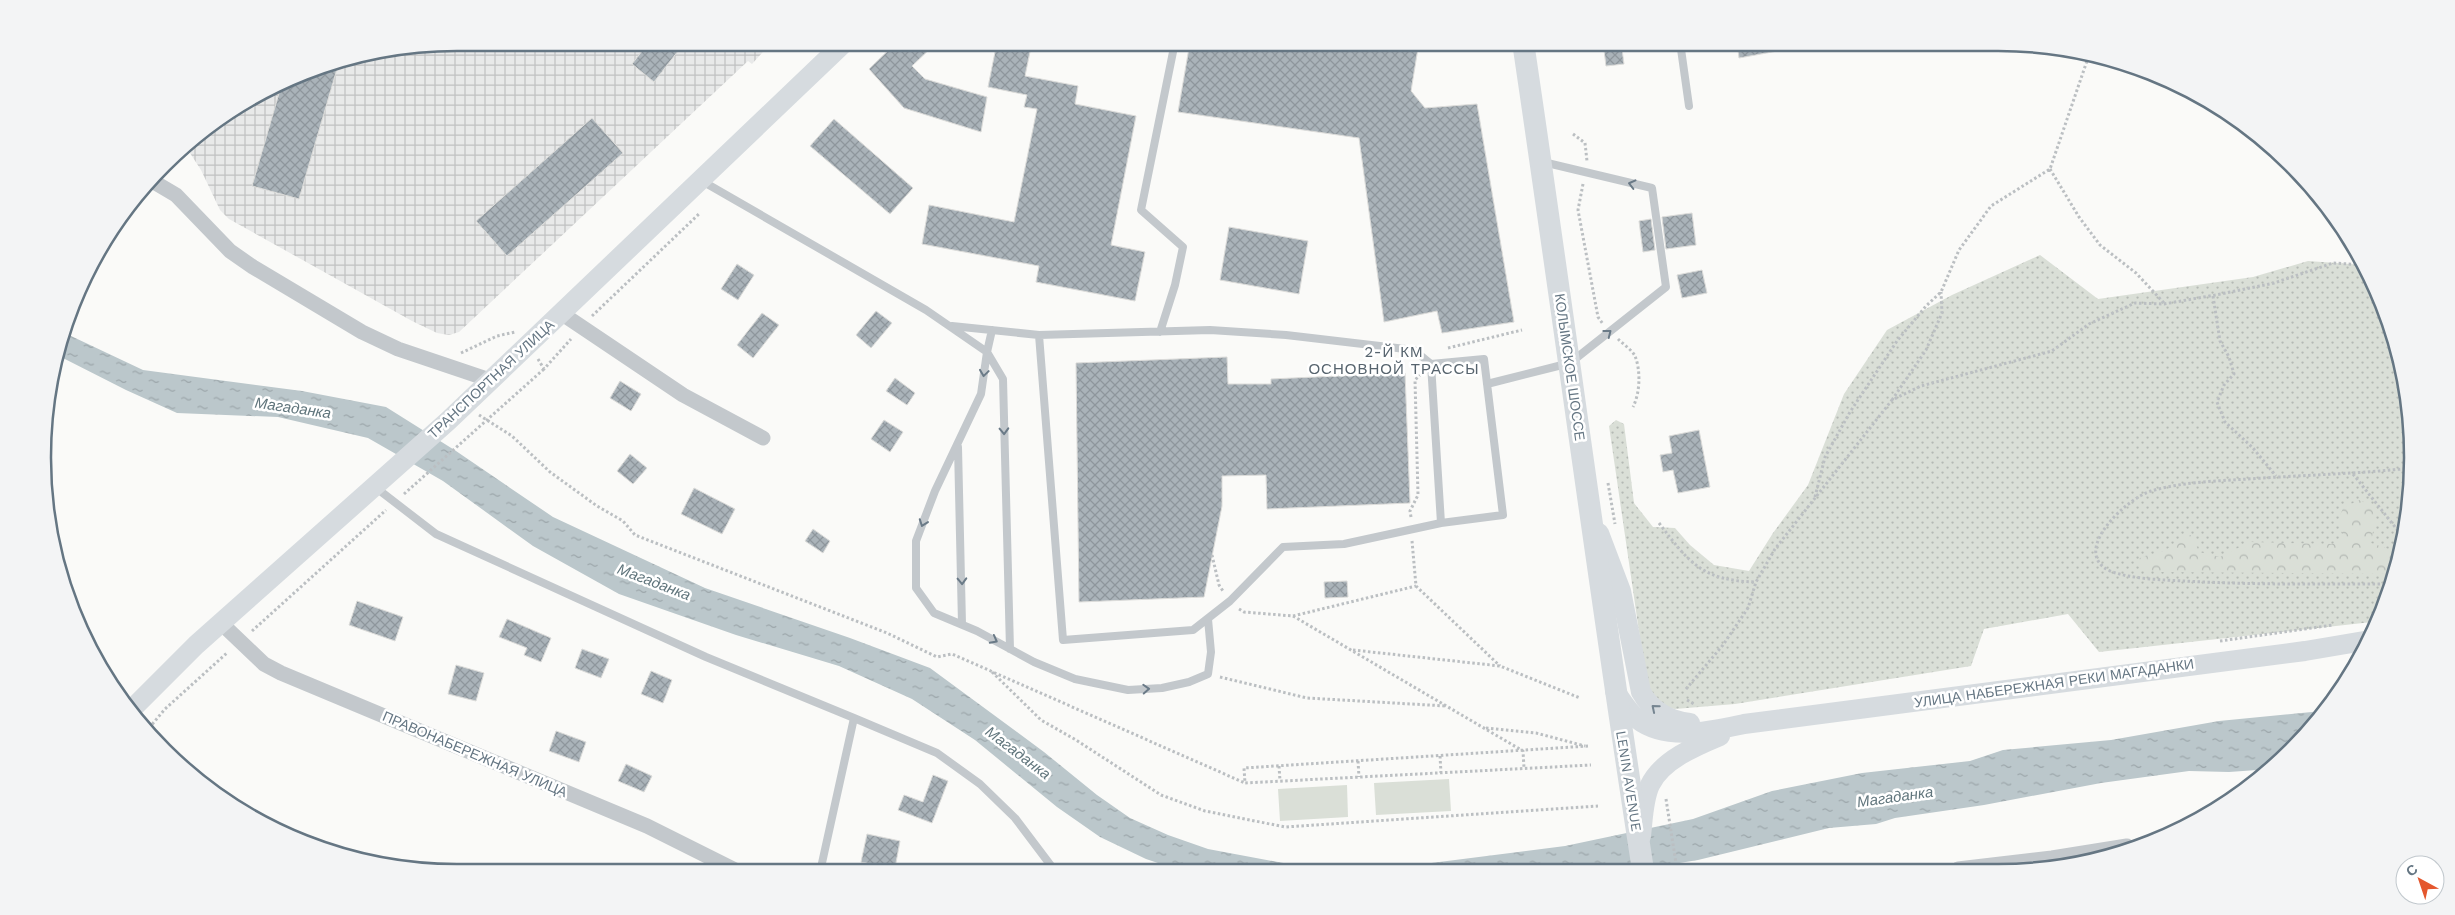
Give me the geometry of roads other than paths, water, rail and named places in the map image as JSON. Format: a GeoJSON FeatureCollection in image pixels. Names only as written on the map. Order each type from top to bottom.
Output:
{"type":"FeatureCollection","features":[{"type":"Feature","properties":{"kind":"main road","name":"КОЛЫМСКОЕ ШОССЕ"},"geometry":{"type":"LineString","coordinates":[[1524,51],[1615,691]]}},
{"type":"Feature","properties":{"kind":"main road","name":"LENIN AVENUE"},"geometry":{"type":"LineString","coordinates":[[1615,691],[1649,796],[1641,859]]}},
{"type":"Feature","properties":{"kind":"street","name":"ТРАНСПОРТНАЯ УЛИЦА"},"geometry":{"type":"LineString","coordinates":[[135,705],[169,670],[221,622],[448,421],[836,51]]}},
{"type":"Feature","properties":{"kind":"street"},"geometry":{"type":"LineString","coordinates":[[157,184],[176,195],[216,239],[238,257],[362,332],[398,349],[490,380]]}},
{"type":"Feature","properties":{"kind":"street"},"geometry":{"type":"LineString","coordinates":[[561,313],[683,395],[763,438]]}},
{"type":"Feature","properties":{"kind":"street"},"geometry":{"type":"LineString","coordinates":[[1589,508],[1621,591],[1638,685],[1645,700],[1661,714],[1682,722],[1744,724]]}},
{"type":"Feature","properties":{"kind":"street","name":"ПРАВОНАБЕРЕЖНАЯ УЛИЦА"},"geometry":{"type":"LineString","coordinates":[[221,622],[264,664],[281,673],[646,826],[723,864]]}},
{"type":"Feature","properties":{"kind":"street","name":"УЛИЦА НАБЕРЕЖНАЯ РЕКИ МАГАДАНКИ"},"geometry":{"type":"LineString","coordinates":[[1744,724],[2305,651],[2359,642]]}},
{"type":"Feature","properties":{"kind":"street"},"geometry":{"type":"LineString","coordinates":[[1615,691],[1635,717],[1659,729],[1700,732],[1744,724]]}},
{"type":"Feature","properties":{"kind":"street"},"geometry":{"type":"LineString","coordinates":[[1649,796],[1660,772],[1689,750],[1744,724]]}},
{"type":"Feature","properties":{"kind":"lane"},"geometry":{"type":"LineString","coordinates":[[1160,332],[1175,285],[1183,247],[1141,210],[1173,51]]}},
{"type":"Feature","properties":{"kind":"lane"},"geometry":{"type":"LineString","coordinates":[[1681,51],[1689,106]]}},
{"type":"Feature","properties":{"kind":"lane"},"geometry":{"type":"LineString","coordinates":[[1487,384],[1570,364],[1666,287],[1652,188],[1540,161]]}},
{"type":"Feature","properties":{"kind":"lane"},"geometry":{"type":"LineString","coordinates":[[700,180],[950,325],[987,352],[1003,379],[1010,649]]}},
{"type":"Feature","properties":{"kind":"lane"},"geometry":{"type":"LineString","coordinates":[[950,325],[1039,335],[1210,330],[1267,334],[1414,350],[1431,364],[1484,359],[1503,516],[1441,523],[1344,544],[1283,547],[1230,601],[1193,630],[1063,640],[1039,335]]}},
{"type":"Feature","properties":{"kind":"lane"},"geometry":{"type":"LineString","coordinates":[[992,330],[981,394],[935,491],[916,541],[916,588],[934,613],[962,624],[1075,679],[1128,690],[1162,688],[1189,682],[1208,674],[1211,652],[1208,619]]}},
{"type":"Feature","properties":{"kind":"lane"},"geometry":{"type":"LineString","coordinates":[[1431,364],[1441,523]]}},
{"type":"Feature","properties":{"kind":"lane"},"geometry":{"type":"LineString","coordinates":[[958,445],[962,624]]}},
{"type":"Feature","properties":{"kind":"lane"},"geometry":{"type":"LineString","coordinates":[[375,487],[436,534],[706,657],[937,753],[980,784],[1015,818],[1050,864]]}},
{"type":"Feature","properties":{"kind":"lane"},"geometry":{"type":"LineString","coordinates":[[822,864],[854,718]]}},
{"type":"Feature","properties":{"kind":"water","name":"Магаданка"},"geometry":{"type":"Polygon","coordinates":[[[70,335],[143,370],[302,391],[386,407],[456,451],[553,517],[705,588],[930,668],[1130,818],[1168,835],[1208,849],[1289,864],[1161,864],[1146,859],[1100,837],[1057,807],[975,740],[912,699],[839,666],[736,635],[619,594],[533,546],[443,481],[368,438],[278,417],[177,413],[64,358],[70,335]]]}},
{"type":"Feature","properties":{"kind":"water","name":"Магаданка"},"geometry":{"type":"Polygon","coordinates":[[[2314,712],[2285,745],[2257,770],[2229,772],[2189,771],[2101,783],[1984,805],[1895,818],[1876,824],[1829,828],[1698,860],[1673,864],[1423,864],[1565,846],[1693,819],[1772,791],[1862,773],[1970,761],[2003,750],[2111,740],[2219,721],[2314,712]]]}},
{"type":"Feature","properties":{"kind":"district","name":"2-Й КМ ОСНОВНОЙ ТРАССЫ"},"geometry":{"type":"Point","coordinates":[1394,360]}}]}
